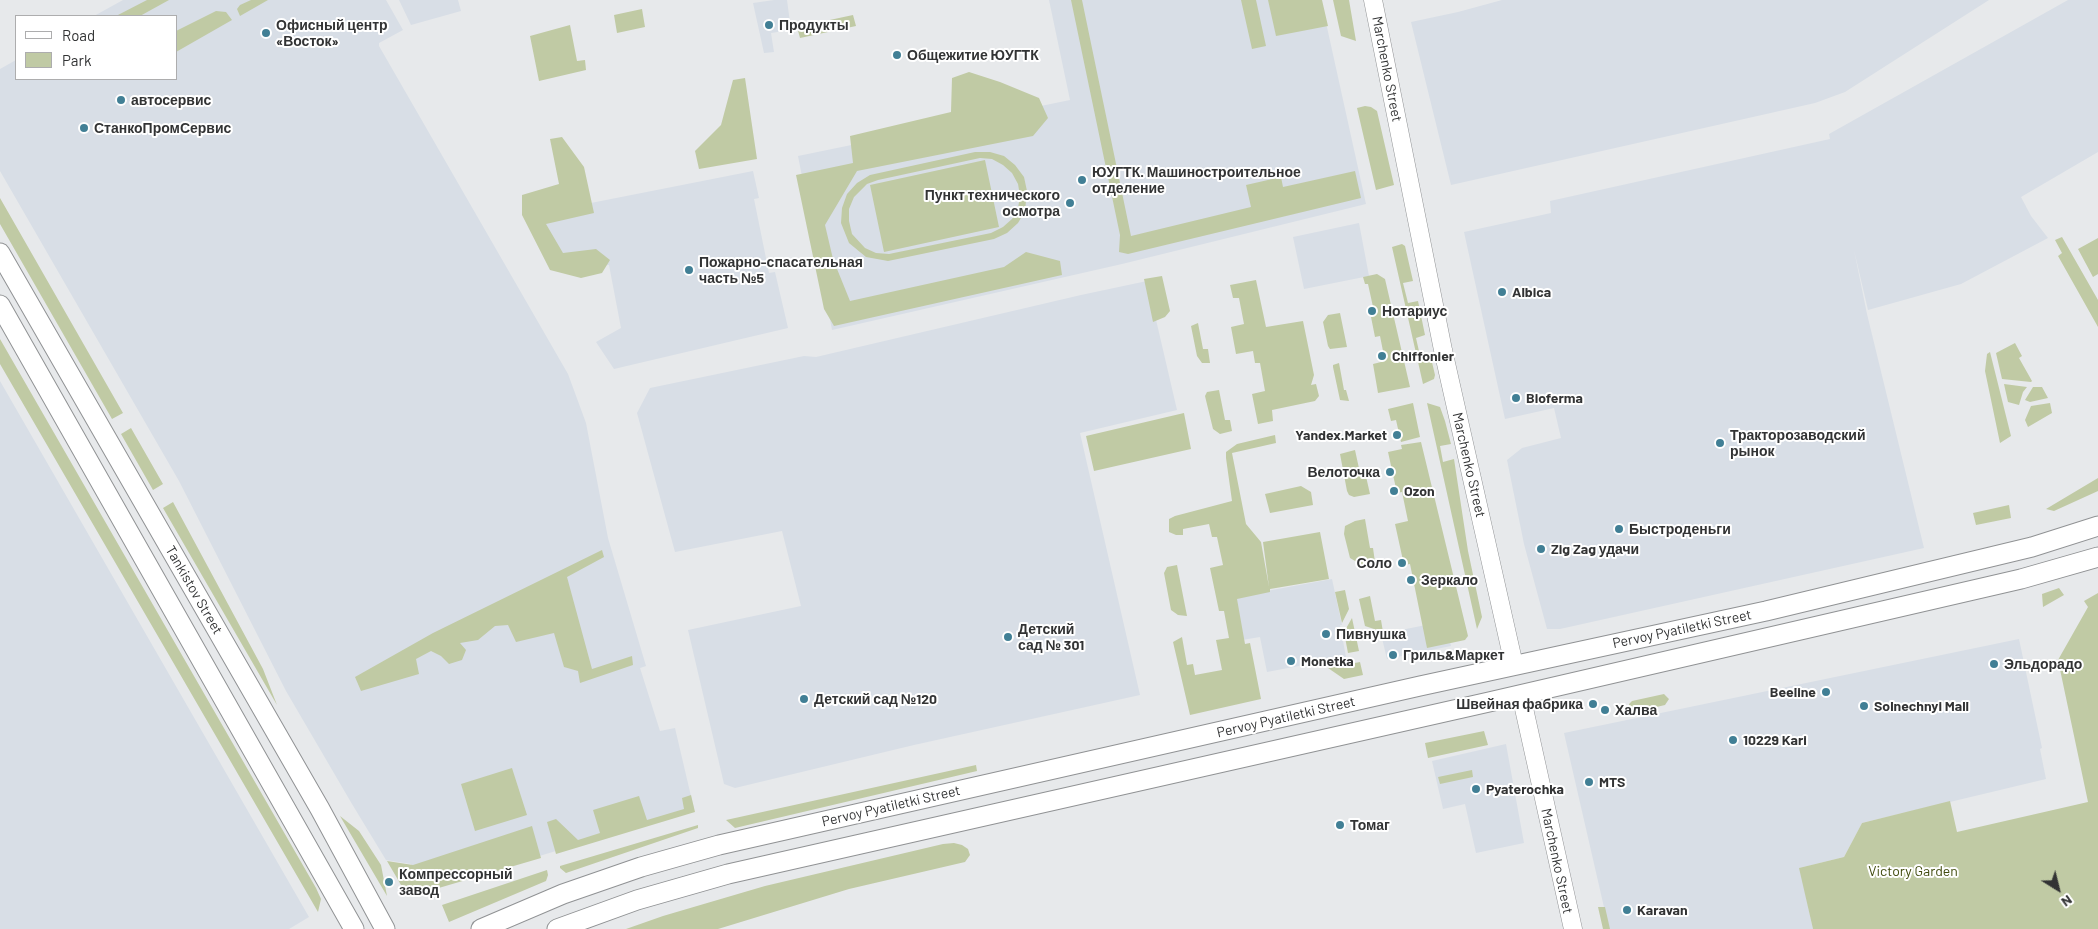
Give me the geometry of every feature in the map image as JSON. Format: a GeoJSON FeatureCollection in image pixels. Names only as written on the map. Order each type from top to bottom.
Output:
{"type":"FeatureCollection","features":[{"type":"Feature","properties":{"kind":"main road","name":"Tankistov Street"},"geometry":{"type":"LineString","coordinates":[[0,253],[315,800],[385,929]]}},
{"type":"Feature","properties":{"kind":"main road","name":"Tankistov Street"},"geometry":{"type":"LineString","coordinates":[[0,305],[354,929]]}},
{"type":"Feature","properties":{"kind":"main road","name":"Pervoy Pyatiletki Street"},"geometry":{"type":"LineString","coordinates":[[482,929],[563,894],[641,867],[719,845],[1514,665],[1766,611],[2032,547],[2098,526]]}},
{"type":"Feature","properties":{"kind":"main road","name":"Pervoy Pyatiletki Street"},"geometry":{"type":"LineString","coordinates":[[557,929],[637,900],[728,874],[1521,695],[2021,579],[2098,558]]}},
{"type":"Feature","properties":{"kind":"main road","name":"Marchenko Street"},"geometry":{"type":"LineString","coordinates":[[1514,665],[1521,695]]}},
{"type":"Feature","properties":{"kind":"street","name":"Marchenko Street"},"geometry":{"type":"LineString","coordinates":[[1373,0],[1443,350],[1514,665]]}},
{"type":"Feature","properties":{"kind":"street","name":"Marchenko Street"},"geometry":{"type":"LineString","coordinates":[[1521,695],[1573,929]]}},
{"type":"Feature","properties":{"kind":"shaded area"},"geometry":{"type":"Polygon","coordinates":[[[123,0],[386,0],[403,30],[379,43],[379,46],[568,374],[586,423],[608,538],[646,666],[640,668],[660,731],[675,728],[694,809],[421,892],[411,864],[386,860],[286,691],[179,481],[0,171],[0,69],[15,61],[15,80],[178,80],[178,15],[96,15],[123,0]]]}},
{"type":"Feature","properties":{"kind":"shaded area"},"geometry":{"type":"Polygon","coordinates":[[[399,0],[458,0],[461,11],[411,25],[399,0]]]}},
{"type":"Feature","properties":{"kind":"shaded area"},"geometry":{"type":"Polygon","coordinates":[[[787,0],[791,30],[771,33],[774,52],[764,53],[753,3],[787,0]]]}},
{"type":"Feature","properties":{"kind":"shaded area","name":"ЮУГТК. Машиностроительное отделение"},"geometry":{"type":"Polygon","coordinates":[[[1049,0],[1321,0],[1366,204],[1122,264],[832,330],[798,156],[1070,100],[1049,0]]]}},
{"type":"Feature","properties":{"kind":"shaded area"},"geometry":{"type":"Polygon","coordinates":[[[1502,0],[1989,0],[1845,92],[1815,103],[1451,185],[1411,22],[1502,0]]]}},
{"type":"Feature","properties":{"kind":"shaded area"},"geometry":{"type":"Polygon","coordinates":[[[2068,0],[2098,0],[2098,152],[2021,197],[2031,216],[2048,238],[1961,284],[1868,310],[1854,250],[1867,314],[1924,548],[1560,629],[1547,629],[1524,544],[1507,460],[1522,448],[1561,438],[1554,408],[1505,419],[1464,232],[1551,213],[1550,201],[1830,139],[1829,134],[2068,0]]]}},
{"type":"Feature","properties":{"kind":"shaded area","name":"Пожарно-спасательная часть №5"},"geometry":{"type":"Polygon","coordinates":[[[753,171],[759,198],[754,199],[769,273],[775,272],[788,328],[614,369],[596,342],[621,328],[609,265],[559,267],[530,215],[753,171]]]}},
{"type":"Feature","properties":{"kind":"shaded area"},"geometry":{"type":"Polygon","coordinates":[[[1359,223],[1369,276],[1304,289],[1293,237],[1359,223]]]}},
{"type":"Feature","properties":{"kind":"shaded area"},"geometry":{"type":"Polygon","coordinates":[[[1147,281],[1177,410],[1080,433],[1140,695],[914,745],[735,788],[724,784],[688,630],[801,606],[782,531],[675,552],[637,413],[650,388],[804,356],[816,357],[1147,281]]]}},
{"type":"Feature","properties":{"kind":"shaded area"},"geometry":{"type":"Polygon","coordinates":[[[0,381],[309,917],[289,929],[0,929],[0,381]]]}},
{"type":"Feature","properties":{"kind":"shaded area"},"geometry":{"type":"Polygon","coordinates":[[[1332,579],[1342,625],[1340,625],[1346,657],[1267,672],[1260,637],[1242,640],[1234,597],[1332,579]]]}},
{"type":"Feature","properties":{"kind":"shaded area"},"geometry":{"type":"Polygon","coordinates":[[[1446,621],[1451,646],[1387,659],[1381,634],[1446,621]]]}},
{"type":"Feature","properties":{"kind":"shaded area"},"geometry":{"type":"Polygon","coordinates":[[[2019,639],[2042,748],[2040,749],[2046,779],[1862,823],[1844,857],[1800,868],[1813,929],[1609,929],[1564,733],[2019,639]]]}},
{"type":"Feature","properties":{"kind":"shaded area"},"geometry":{"type":"Polygon","coordinates":[[[1506,744],[1524,843],[1476,853],[1465,804],[1443,809],[1432,761],[1506,744]]]}},
{"type":"Feature","properties":{"kind":"green space"},"geometry":{"type":"Polygon","coordinates":[[[147,0],[169,0],[142,15],[118,15],[147,0]]]}},
{"type":"Feature","properties":{"kind":"green space"},"geometry":{"type":"Polygon","coordinates":[[[251,0],[268,0],[240,16],[237,9],[240,5],[251,0]]]}},
{"type":"Feature","properties":{"kind":"green space"},"geometry":{"type":"Polygon","coordinates":[[[1071,0],[1082,0],[1131,236],[1251,207],[1246,185],[1281,177],[1283,187],[1355,171],[1361,198],[1128,254],[1119,252],[1120,235],[1071,0]]]}},
{"type":"Feature","properties":{"kind":"green space"},"geometry":{"type":"Polygon","coordinates":[[[1241,0],[1256,0],[1266,46],[1252,49],[1241,0]]]}},
{"type":"Feature","properties":{"kind":"green space"},"geometry":{"type":"Polygon","coordinates":[[[1268,0],[1322,0],[1328,26],[1276,36],[1268,0]]]}},
{"type":"Feature","properties":{"kind":"green space"},"geometry":{"type":"Polygon","coordinates":[[[1333,0],[1349,0],[1356,41],[1341,36],[1333,0]]]}},
{"type":"Feature","properties":{"kind":"green space"},"geometry":{"type":"Polygon","coordinates":[[[642,9],[645,27],[617,33],[614,15],[642,9]]]}},
{"type":"Feature","properties":{"kind":"green space"},"geometry":{"type":"Polygon","coordinates":[[[216,11],[226,12],[232,20],[178,51],[178,30],[216,11]]]}},
{"type":"Feature","properties":{"kind":"green space"},"geometry":{"type":"Polygon","coordinates":[[[853,15],[856,26],[800,38],[797,27],[853,15]]]}},
{"type":"Feature","properties":{"kind":"green space"},"geometry":{"type":"Polygon","coordinates":[[[570,25],[577,61],[585,60],[586,70],[539,81],[530,36],[570,25]]]}},
{"type":"Feature","properties":{"kind":"green space"},"geometry":{"type":"Polygon","coordinates":[[[969,72],[1039,98],[1048,118],[1033,136],[857,171],[825,225],[833,259],[850,301],[1004,267],[1026,252],[1060,261],[1062,275],[834,326],[824,309],[796,175],[853,163],[850,136],[951,112],[952,78],[969,72]]]}},
{"type":"Feature","properties":{"kind":"green space"},"geometry":{"type":"Polygon","coordinates":[[[745,78],[757,159],[699,169],[695,151],[721,125],[733,80],[745,78]]]}},
{"type":"Feature","properties":{"kind":"green space"},"geometry":{"type":"Polygon","coordinates":[[[1365,106],[1377,111],[1394,185],[1376,190],[1357,108],[1365,106]]]}},
{"type":"Feature","properties":{"kind":"green space"},"geometry":{"type":"Polygon","coordinates":[[[562,137],[584,167],[594,213],[546,224],[563,253],[596,249],[610,260],[602,273],[581,278],[550,270],[522,215],[522,195],[559,184],[550,139],[562,137]]]}},
{"type":"Feature","properties":{"kind":"green space"},"geometry":{"type":"Polygon","coordinates":[[[975,152],[990,152],[1004,156],[1015,165],[1024,177],[1027,191],[1025,211],[1018,223],[1007,233],[994,239],[888,261],[866,257],[849,243],[841,223],[842,208],[847,194],[857,183],[870,175],[975,152]],[[980,158],[867,184],[854,197],[849,209],[852,234],[865,248],[876,253],[889,254],[991,233],[1003,227],[1012,219],[1018,208],[1020,196],[1018,184],[1012,173],[992,159],[980,158]]]}},
{"type":"Feature","properties":{"kind":"green space"},"geometry":{"type":"Polygon","coordinates":[[[985,160],[999,227],[884,252],[870,185],[985,160]]]}},
{"type":"Feature","properties":{"kind":"green space"},"geometry":{"type":"Polygon","coordinates":[[[0,198],[123,413],[112,419],[0,224],[0,198]]]}},
{"type":"Feature","properties":{"kind":"green space"},"geometry":{"type":"Polygon","coordinates":[[[2062,237],[2098,300],[2098,327],[2058,256],[2062,253],[2055,240],[2062,237]]]}},
{"type":"Feature","properties":{"kind":"green space"},"geometry":{"type":"Polygon","coordinates":[[[2098,238],[2098,274],[2093,277],[2078,249],[2098,238]]]}},
{"type":"Feature","properties":{"kind":"green space"},"geometry":{"type":"Polygon","coordinates":[[[1402,244],[1405,246],[1413,281],[1403,283],[1408,303],[1418,301],[1425,335],[1416,338],[1421,360],[1431,358],[1435,375],[1434,379],[1423,384],[1392,247],[1402,244]]]}},
{"type":"Feature","properties":{"kind":"green space"},"geometry":{"type":"Polygon","coordinates":[[[1377,274],[1385,279],[1410,387],[1378,393],[1373,364],[1385,361],[1380,336],[1375,337],[1371,317],[1375,316],[1368,284],[1365,284],[1363,277],[1377,274]]]}},
{"type":"Feature","properties":{"kind":"green space"},"geometry":{"type":"Polygon","coordinates":[[[1162,276],[1170,311],[1165,317],[1153,322],[1144,279],[1162,276]]]}},
{"type":"Feature","properties":{"kind":"green space"},"geometry":{"type":"Polygon","coordinates":[[[1256,280],[1266,327],[1303,321],[1314,375],[1311,385],[1316,384],[1319,396],[1315,401],[1272,410],[1273,421],[1258,424],[1252,394],[1265,391],[1260,363],[1255,363],[1253,351],[1236,354],[1231,327],[1244,324],[1239,298],[1233,298],[1230,285],[1256,280]]]}},
{"type":"Feature","properties":{"kind":"green space"},"geometry":{"type":"Polygon","coordinates":[[[1340,313],[1347,347],[1330,349],[1323,322],[1328,315],[1340,313]]]}},
{"type":"Feature","properties":{"kind":"green space"},"geometry":{"type":"Polygon","coordinates":[[[1198,323],[1203,349],[1208,349],[1210,363],[1202,363],[1197,356],[1191,326],[1198,323]]]}},
{"type":"Feature","properties":{"kind":"green space"},"geometry":{"type":"Polygon","coordinates":[[[0,339],[316,888],[321,899],[318,912],[0,364],[0,339]]]}},
{"type":"Feature","properties":{"kind":"green space"},"geometry":{"type":"Polygon","coordinates":[[[2015,343],[2022,356],[2019,358],[2031,382],[2002,379],[1996,353],[2015,343]]]}},
{"type":"Feature","properties":{"kind":"green space"},"geometry":{"type":"Polygon","coordinates":[[[1990,352],[2011,436],[2000,443],[1985,371],[1987,354],[1990,352]]]}},
{"type":"Feature","properties":{"kind":"green space"},"geometry":{"type":"Polygon","coordinates":[[[1339,363],[1344,390],[1346,390],[1349,401],[1340,400],[1333,367],[1333,365],[1339,363]]]}},
{"type":"Feature","properties":{"kind":"green space"},"geometry":{"type":"Polygon","coordinates":[[[2004,384],[2027,387],[2023,392],[2019,405],[2008,402],[2004,384]]]}},
{"type":"Feature","properties":{"kind":"green space"},"geometry":{"type":"Polygon","coordinates":[[[2033,387],[2042,387],[2048,398],[2030,402],[2025,400],[2033,387]]]}},
{"type":"Feature","properties":{"kind":"green space"},"geometry":{"type":"Polygon","coordinates":[[[1219,390],[1225,420],[1230,420],[1232,431],[1220,434],[1213,429],[1205,396],[1207,392],[1219,390]]]}},
{"type":"Feature","properties":{"kind":"green space"},"geometry":{"type":"Polygon","coordinates":[[[1413,403],[1420,437],[1401,442],[1396,420],[1391,421],[1388,409],[1413,403]]]}},
{"type":"Feature","properties":{"kind":"green space"},"geometry":{"type":"Polygon","coordinates":[[[1427,403],[1440,407],[1451,444],[1440,446],[1443,462],[1454,459],[1468,551],[1482,617],[1477,629],[1427,403]]]}},
{"type":"Feature","properties":{"kind":"green space"},"geometry":{"type":"Polygon","coordinates":[[[2050,403],[2052,413],[2028,427],[2025,420],[2031,406],[2050,403]]]}},
{"type":"Feature","properties":{"kind":"green space"},"geometry":{"type":"Polygon","coordinates":[[[1184,413],[1191,449],[1094,471],[1086,436],[1184,413]]]}},
{"type":"Feature","properties":{"kind":"green space"},"geometry":{"type":"Polygon","coordinates":[[[131,428],[163,484],[153,490],[121,434],[131,428]]]}},
{"type":"Feature","properties":{"kind":"green space"},"geometry":{"type":"Polygon","coordinates":[[[1275,435],[1276,443],[1232,453],[1246,524],[1261,542],[1269,587],[1263,542],[1320,532],[1329,579],[1270,589],[1270,592],[1237,599],[1245,644],[1250,643],[1261,699],[1190,715],[1173,642],[1182,637],[1187,665],[1193,664],[1195,675],[1222,670],[1216,640],[1229,638],[1224,611],[1219,611],[1210,568],[1223,565],[1217,537],[1212,537],[1209,524],[1183,529],[1183,535],[1176,535],[1169,532],[1169,519],[1232,501],[1226,452],[1237,444],[1275,435]]]}},
{"type":"Feature","properties":{"kind":"green space"},"geometry":{"type":"Polygon","coordinates":[[[1421,442],[1468,636],[1465,640],[1427,648],[1410,564],[1404,565],[1395,524],[1408,521],[1402,492],[1397,493],[1388,452],[1402,449],[1401,445],[1421,442]]]}},
{"type":"Feature","properties":{"kind":"green space"},"geometry":{"type":"Polygon","coordinates":[[[1355,450],[1360,473],[1365,472],[1370,494],[1354,497],[1349,495],[1347,491],[1340,454],[1355,450]]]}},
{"type":"Feature","properties":{"kind":"green space"},"geometry":{"type":"Polygon","coordinates":[[[2098,478],[2098,491],[2054,511],[2046,509],[2098,478]]]}},
{"type":"Feature","properties":{"kind":"green space"},"geometry":{"type":"Polygon","coordinates":[[[1301,486],[1311,492],[1313,505],[1270,513],[1265,494],[1301,486]]]}},
{"type":"Feature","properties":{"kind":"green space"},"geometry":{"type":"Polygon","coordinates":[[[173,502],[263,669],[277,705],[163,508],[173,502]]]}},
{"type":"Feature","properties":{"kind":"green space"},"geometry":{"type":"Polygon","coordinates":[[[2009,505],[2011,518],[1976,525],[1973,513],[2009,505]]]}},
{"type":"Feature","properties":{"kind":"green space"},"geometry":{"type":"Polygon","coordinates":[[[1365,519],[1370,548],[1373,548],[1375,562],[1362,565],[1350,558],[1344,534],[1345,526],[1365,519]]]}},
{"type":"Feature","properties":{"kind":"green space"},"geometry":{"type":"Polygon","coordinates":[[[602,550],[604,557],[567,577],[592,669],[632,656],[633,665],[580,683],[578,671],[564,667],[554,633],[516,642],[508,625],[495,626],[478,640],[460,643],[466,650],[462,660],[449,664],[441,656],[431,651],[416,659],[419,674],[361,691],[355,677],[433,633],[602,550]]]}},
{"type":"Feature","properties":{"kind":"green space"},"geometry":{"type":"Polygon","coordinates":[[[1177,565],[1187,616],[1178,615],[1171,610],[1164,573],[1167,567],[1177,565]]]}},
{"type":"Feature","properties":{"kind":"green space"},"geometry":{"type":"Polygon","coordinates":[[[2059,588],[2064,595],[2043,607],[2042,594],[2059,588]]]}},
{"type":"Feature","properties":{"kind":"green space"},"geometry":{"type":"Polygon","coordinates":[[[1345,590],[1349,609],[1342,623],[1335,592],[1345,590]]]}},
{"type":"Feature","properties":{"kind":"green space","name":"Victory Garden"},"geometry":{"type":"Polygon","coordinates":[[[2098,593],[2098,929],[1813,929],[1799,868],[1844,857],[1862,823],[1950,801],[1957,832],[2088,802],[2058,660],[2088,607],[2084,601],[2098,593]]]}},
{"type":"Feature","properties":{"kind":"green space"},"geometry":{"type":"Polygon","coordinates":[[[1370,596],[1375,621],[1381,620],[1383,632],[1365,626],[1359,599],[1370,596]]]}},
{"type":"Feature","properties":{"kind":"green space"},"geometry":{"type":"Polygon","coordinates":[[[1352,618],[1359,651],[1348,653],[1344,632],[1352,618]]]}},
{"type":"Feature","properties":{"kind":"green space"},"geometry":{"type":"Polygon","coordinates":[[[1360,662],[1363,675],[1344,679],[1328,668],[1360,662]]]}},
{"type":"Feature","properties":{"kind":"green space"},"geometry":{"type":"Polygon","coordinates":[[[1664,694],[1669,699],[1665,705],[1635,712],[1630,710],[1629,704],[1632,701],[1664,694]]]}},
{"type":"Feature","properties":{"kind":"green space"},"geometry":{"type":"Polygon","coordinates":[[[1484,731],[1488,745],[1428,758],[1425,743],[1484,731]]]}},
{"type":"Feature","properties":{"kind":"green space"},"geometry":{"type":"Polygon","coordinates":[[[976,765],[977,771],[735,828],[726,820],[976,765]]]}},
{"type":"Feature","properties":{"kind":"green space"},"geometry":{"type":"Polygon","coordinates":[[[512,768],[527,815],[475,831],[461,784],[512,768]]]}},
{"type":"Feature","properties":{"kind":"green space"},"geometry":{"type":"Polygon","coordinates":[[[1472,770],[1473,777],[1440,784],[1438,777],[1472,770]]]}},
{"type":"Feature","properties":{"kind":"green space"},"geometry":{"type":"Polygon","coordinates":[[[691,795],[695,812],[556,854],[547,822],[556,819],[578,840],[600,833],[593,810],[639,796],[647,820],[684,809],[682,798],[691,795]]]}},
{"type":"Feature","properties":{"kind":"green space"},"geometry":{"type":"Polygon","coordinates":[[[340,816],[359,831],[381,865],[387,896],[340,816]]]}},
{"type":"Feature","properties":{"kind":"green space"},"geometry":{"type":"Polygon","coordinates":[[[698,825],[698,828],[566,873],[560,868],[560,866],[698,825]]]}},
{"type":"Feature","properties":{"kind":"green space"},"geometry":{"type":"Polygon","coordinates":[[[532,826],[541,858],[408,897],[387,861],[413,865],[532,826]]]}},
{"type":"Feature","properties":{"kind":"green space"},"geometry":{"type":"Polygon","coordinates":[[[954,843],[968,849],[970,855],[965,862],[849,889],[718,929],[626,929],[765,886],[954,843]]]}},
{"type":"Feature","properties":{"kind":"green space"},"geometry":{"type":"Polygon","coordinates":[[[547,870],[546,881],[449,922],[442,905],[547,870]]]}},
{"type":"Feature","properties":{"kind":"green space"},"geometry":{"type":"Polygon","coordinates":[[[1598,907],[1605,907],[1610,929],[1603,929],[1598,907]]]}},
{"type":"Feature","properties":{"kind":"place","name":"Продукты"},"geometry":{"type":"Point","coordinates":[769,25]}},
{"type":"Feature","properties":{"kind":"place","name":"Офисный центр «Восток»"},"geometry":{"type":"Point","coordinates":[266,33]}},
{"type":"Feature","properties":{"kind":"place","name":"Общежитие ЮУГТК"},"geometry":{"type":"Point","coordinates":[897,55]}},
{"type":"Feature","properties":{"kind":"place","name":"автосервис"},"geometry":{"type":"Point","coordinates":[121,100]}},
{"type":"Feature","properties":{"kind":"place","name":"СтанкоПромСервис"},"geometry":{"type":"Point","coordinates":[84,128]}},
{"type":"Feature","properties":{"kind":"place","name":"ЮУГТК. Машиностроительное отделение"},"geometry":{"type":"Point","coordinates":[1082,180]}},
{"type":"Feature","properties":{"kind":"place","name":"Пункт технического осмотра"},"geometry":{"type":"Point","coordinates":[1070,203]}},
{"type":"Feature","properties":{"kind":"place","name":"Пожарно-спасательная часть №5"},"geometry":{"type":"Point","coordinates":[689,270]}},
{"type":"Feature","properties":{"kind":"place","name":"Albica"},"geometry":{"type":"Point","coordinates":[1502,292]}},
{"type":"Feature","properties":{"kind":"place","name":"Нотариус"},"geometry":{"type":"Point","coordinates":[1372,311]}},
{"type":"Feature","properties":{"kind":"place","name":"Chiffonier"},"geometry":{"type":"Point","coordinates":[1382,356]}},
{"type":"Feature","properties":{"kind":"place","name":"Bioferma"},"geometry":{"type":"Point","coordinates":[1516,398]}},
{"type":"Feature","properties":{"kind":"place","name":"Yandex.Market"},"geometry":{"type":"Point","coordinates":[1397,435]}},
{"type":"Feature","properties":{"kind":"place","name":"Тракторозаводский рынок"},"geometry":{"type":"Point","coordinates":[1720,443]}},
{"type":"Feature","properties":{"kind":"place","name":"Велоточка"},"geometry":{"type":"Point","coordinates":[1390,472]}},
{"type":"Feature","properties":{"kind":"place","name":"Ozon"},"geometry":{"type":"Point","coordinates":[1394,491]}},
{"type":"Feature","properties":{"kind":"place","name":"Быстроденьги"},"geometry":{"type":"Point","coordinates":[1619,529]}},
{"type":"Feature","properties":{"kind":"place","name":"Zig Zag удачи"},"geometry":{"type":"Point","coordinates":[1541,549]}},
{"type":"Feature","properties":{"kind":"place","name":"Соло"},"geometry":{"type":"Point","coordinates":[1402,563]}},
{"type":"Feature","properties":{"kind":"place","name":"Зеркало"},"geometry":{"type":"Point","coordinates":[1411,580]}},
{"type":"Feature","properties":{"kind":"place","name":"Пивнушка"},"geometry":{"type":"Point","coordinates":[1326,634]}},
{"type":"Feature","properties":{"kind":"place","name":"Детский сад № 301"},"geometry":{"type":"Point","coordinates":[1008,637]}},
{"type":"Feature","properties":{"kind":"place","name":"Гриль&Маркет"},"geometry":{"type":"Point","coordinates":[1393,655]}},
{"type":"Feature","properties":{"kind":"place","name":"Monetka"},"geometry":{"type":"Point","coordinates":[1291,661]}},
{"type":"Feature","properties":{"kind":"place","name":"Эльдорадо"},"geometry":{"type":"Point","coordinates":[1994,664]}},
{"type":"Feature","properties":{"kind":"place","name":"Beeline"},"geometry":{"type":"Point","coordinates":[1826,692]}},
{"type":"Feature","properties":{"kind":"place","name":"Детский сад №120"},"geometry":{"type":"Point","coordinates":[804,699]}},
{"type":"Feature","properties":{"kind":"place","name":"Швейная фабрика"},"geometry":{"type":"Point","coordinates":[1593,704]}},
{"type":"Feature","properties":{"kind":"place","name":"Solnechnyi Mall"},"geometry":{"type":"Point","coordinates":[1864,706]}},
{"type":"Feature","properties":{"kind":"place","name":"Халва"},"geometry":{"type":"Point","coordinates":[1605,710]}},
{"type":"Feature","properties":{"kind":"place","name":"10229 Kari"},"geometry":{"type":"Point","coordinates":[1733,740]}},
{"type":"Feature","properties":{"kind":"place","name":"MTS"},"geometry":{"type":"Point","coordinates":[1589,782]}},
{"type":"Feature","properties":{"kind":"place","name":"Pyaterochka"},"geometry":{"type":"Point","coordinates":[1476,789]}},
{"type":"Feature","properties":{"kind":"place","name":"Томаг"},"geometry":{"type":"Point","coordinates":[1340,825]}},
{"type":"Feature","properties":{"kind":"place","name":"Компрессорный завод"},"geometry":{"type":"Point","coordinates":[389,882]}},
{"type":"Feature","properties":{"kind":"place","name":"Karavan"},"geometry":{"type":"Point","coordinates":[1627,910]}}]}
